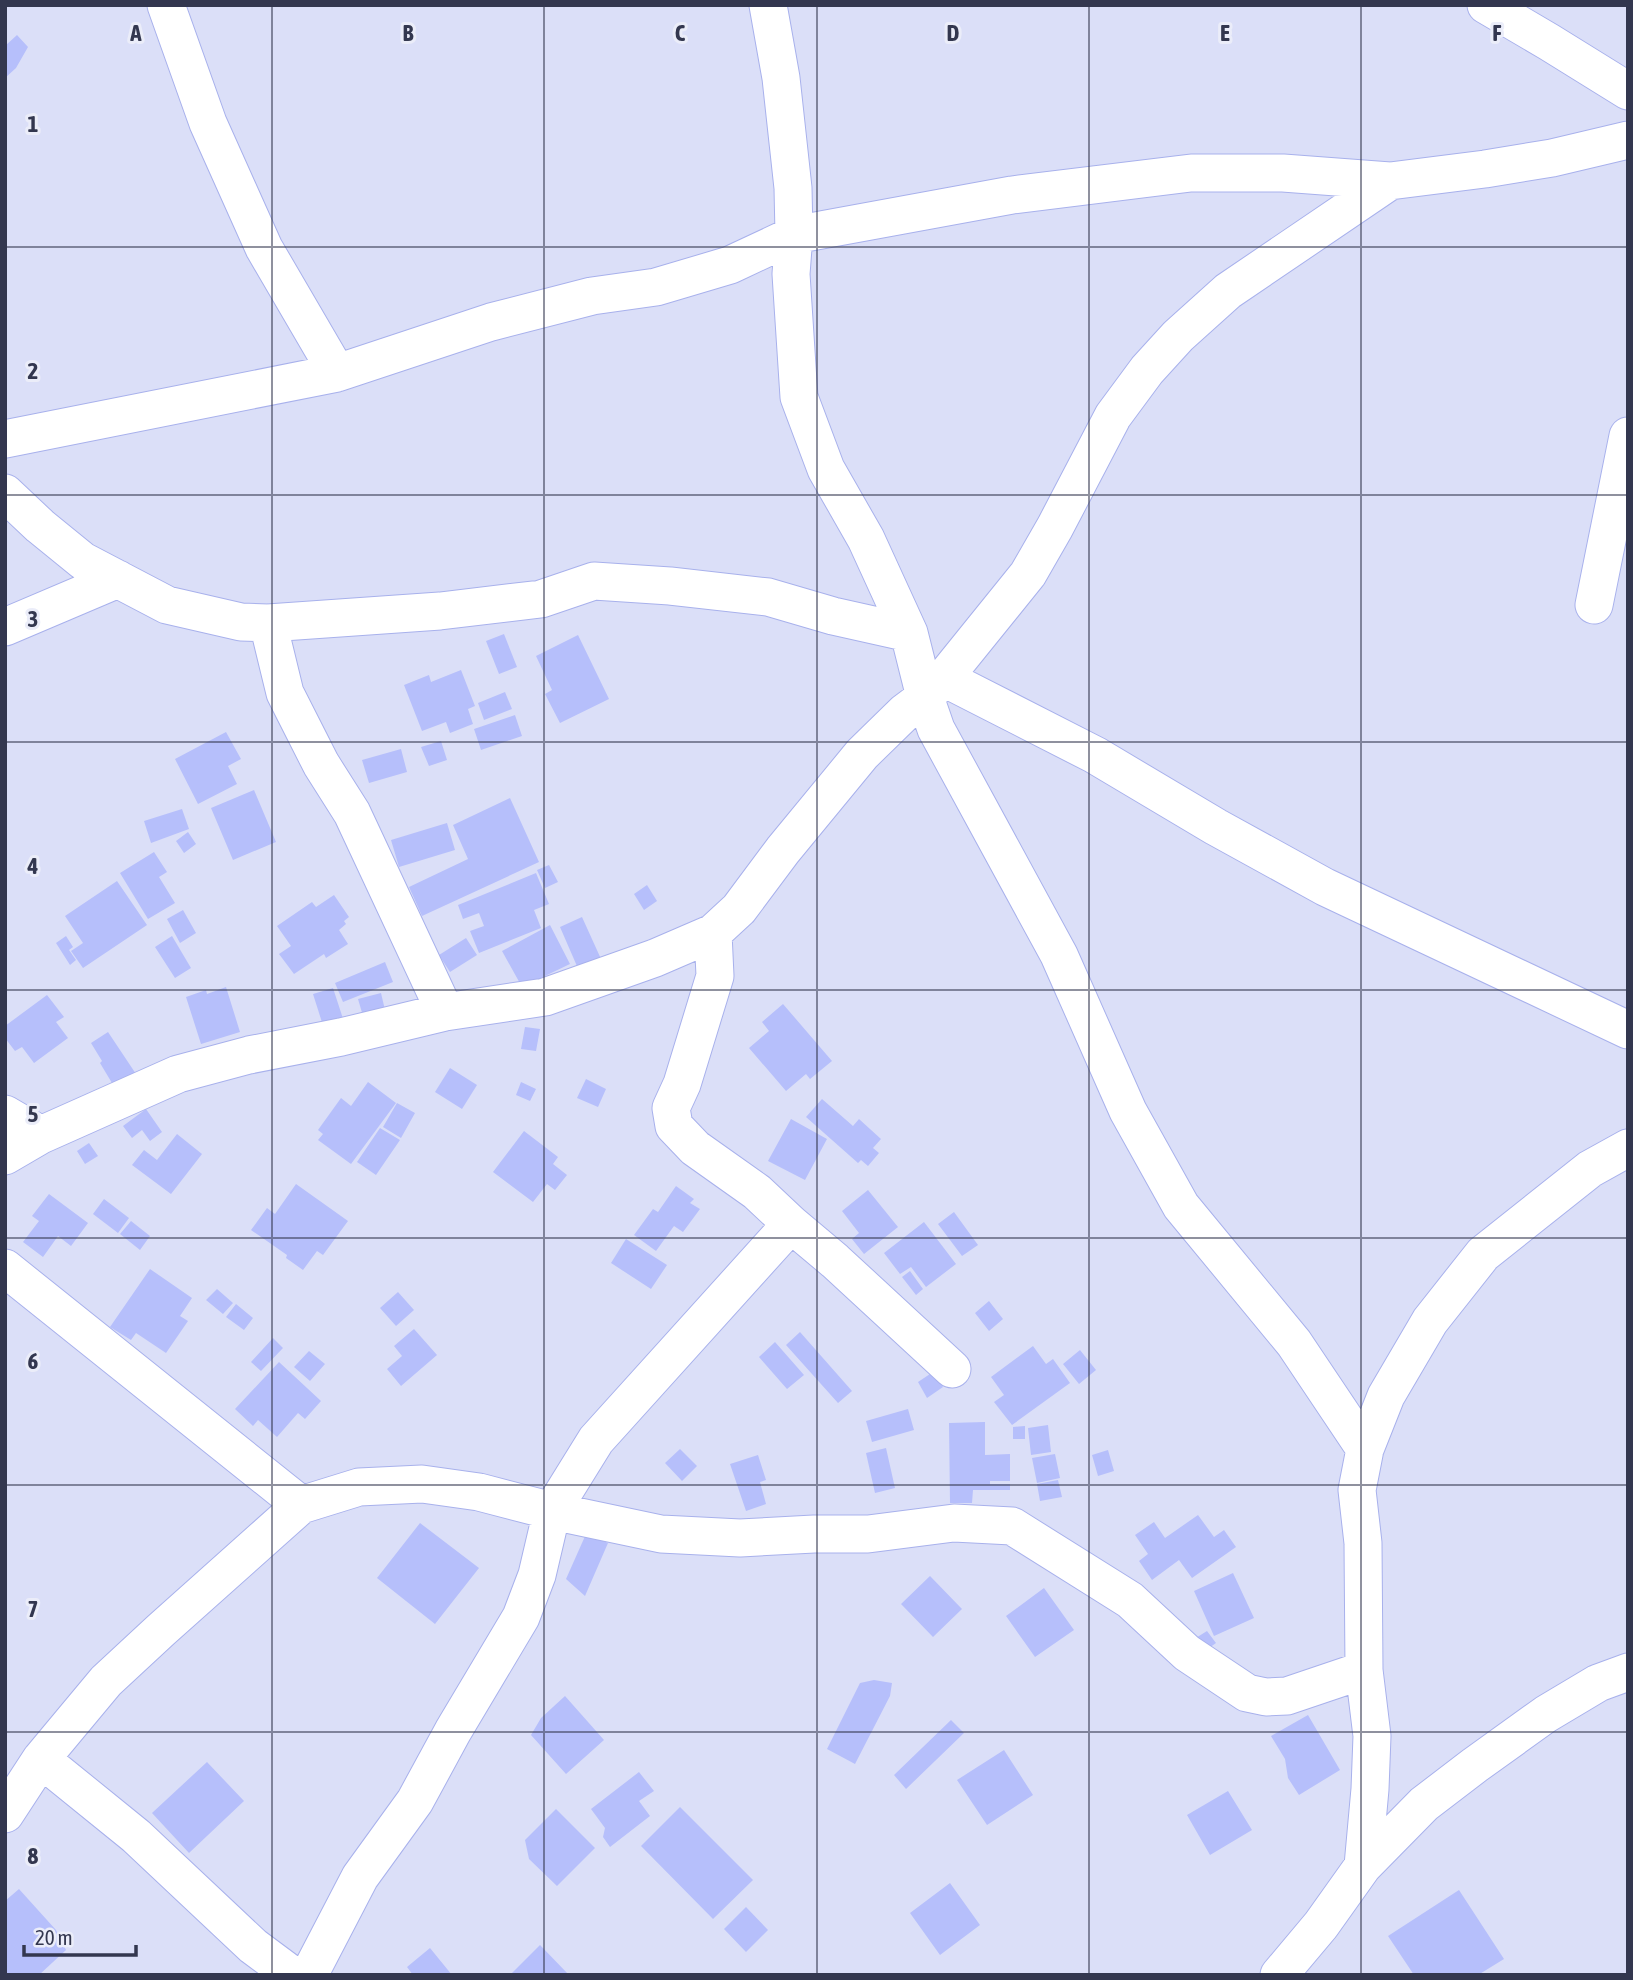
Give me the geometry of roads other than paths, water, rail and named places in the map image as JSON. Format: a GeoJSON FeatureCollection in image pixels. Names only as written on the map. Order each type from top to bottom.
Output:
{"type":"FeatureCollection","features":[{"type":"Feature","properties":{"kind":"street"},"geometry":{"type":"LineString","coordinates":[[166,5],[208,123],[264,248],[337,373]]}},
{"type":"Feature","properties":{"kind":"street"},"geometry":{"type":"LineString","coordinates":[[768,5],[781,78],[793,188],[794,236],[791,274],[799,397],[826,469],[866,540],[934,687],[936,729],[1059,955],[1128,1111],[1181,1206],[1294,1343],[1365,1449]]}},
{"type":"Feature","properties":{"kind":"street"},"geometry":{"type":"LineString","coordinates":[[1486,5],[1628,91]]}},
{"type":"Feature","properties":{"kind":"street"},"geometry":{"type":"LineString","coordinates":[[5,439],[337,373],[491,322],[592,296],[656,288],[730,265],[794,236],[1012,195],[1191,173],[1283,173],[1390,181],[1552,158],[1628,140]]}},
{"type":"Feature","properties":{"kind":"street"},"geometry":{"type":"LineString","coordinates":[[5,1156],[41,1135],[178,1074],[249,1055],[341,1037],[445,1012],[545,997],[655,958],[713,933],[739,908],[862,754],[934,687],[1028,574],[1112,416],[1147,370],[1178,336],[1228,292],[1390,181]]}},
{"type":"Feature","properties":{"kind":"street"},"geometry":{"type":"LineString","coordinates":[[1594,605],[1628,436]]}},
{"type":"Feature","properties":{"kind":"street"},"geometry":{"type":"LineString","coordinates":[[5,493],[83,561],[167,605],[241,622],[268,623],[440,611],[541,599],[594,580],[768,597],[909,633]]}},
{"type":"Feature","properties":{"kind":"street"},"geometry":{"type":"LineString","coordinates":[[5,627],[118,579]]}},
{"type":"Feature","properties":{"kind":"street"},"geometry":{"type":"LineString","coordinates":[[268,623],[285,693],[321,764],[352,813],[445,1012]]}},
{"type":"Feature","properties":{"kind":"street"},"geometry":{"type":"LineString","coordinates":[[934,687],[1095,755],[1216,827],[1325,887],[1628,1030]]}},
{"type":"Feature","properties":{"kind":"street"},"geometry":{"type":"LineString","coordinates":[[713,933],[715,976],[682,1084],[671,1108],[674,1126],[695,1147],[758,1192],[952,1369]]}},
{"type":"Feature","properties":{"kind":"street"},"geometry":{"type":"LineString","coordinates":[[5,1114],[41,1135]]}},
{"type":"Feature","properties":{"kind":"street"},"geometry":{"type":"LineString","coordinates":[[1363,1866],[1372,1737],[1364,1670],[1363,1543],[1357,1490],[1365,1449],[1386,1396],[1430,1321],[1483,1254],[1590,1169],[1628,1148]]}},
{"type":"Feature","properties":{"kind":"street"},"geometry":{"type":"LineString","coordinates":[[309,1975],[360,1877],[415,1801],[520,1617],[537,1575],[552,1511],[596,1440],[791,1224]]}},
{"type":"Feature","properties":{"kind":"street"},"geometry":{"type":"LineString","coordinates":[[5,1268],[301,1505]]}},
{"type":"Feature","properties":{"kind":"street"},"geometry":{"type":"LineString","coordinates":[[5,1814],[41,1759],[106,1681],[301,1505],[359,1487],[422,1485],[480,1492],[552,1511],[661,1534],[740,1538],[868,1534],[954,1523],[1012,1526],[1130,1600],[1188,1653],[1247,1693],[1266,1697],[1287,1696],[1364,1670]]}},
{"type":"Feature","properties":{"kind":"street"},"geometry":{"type":"LineString","coordinates":[[1279,1975],[1321,1925],[1363,1866],[1424,1804],[1546,1714],[1598,1683],[1628,1672]]}},
{"type":"Feature","properties":{"kind":"street"},"geometry":{"type":"LineString","coordinates":[[41,1759],[136,1836],[253,1946],[292,1975]]}}]}
